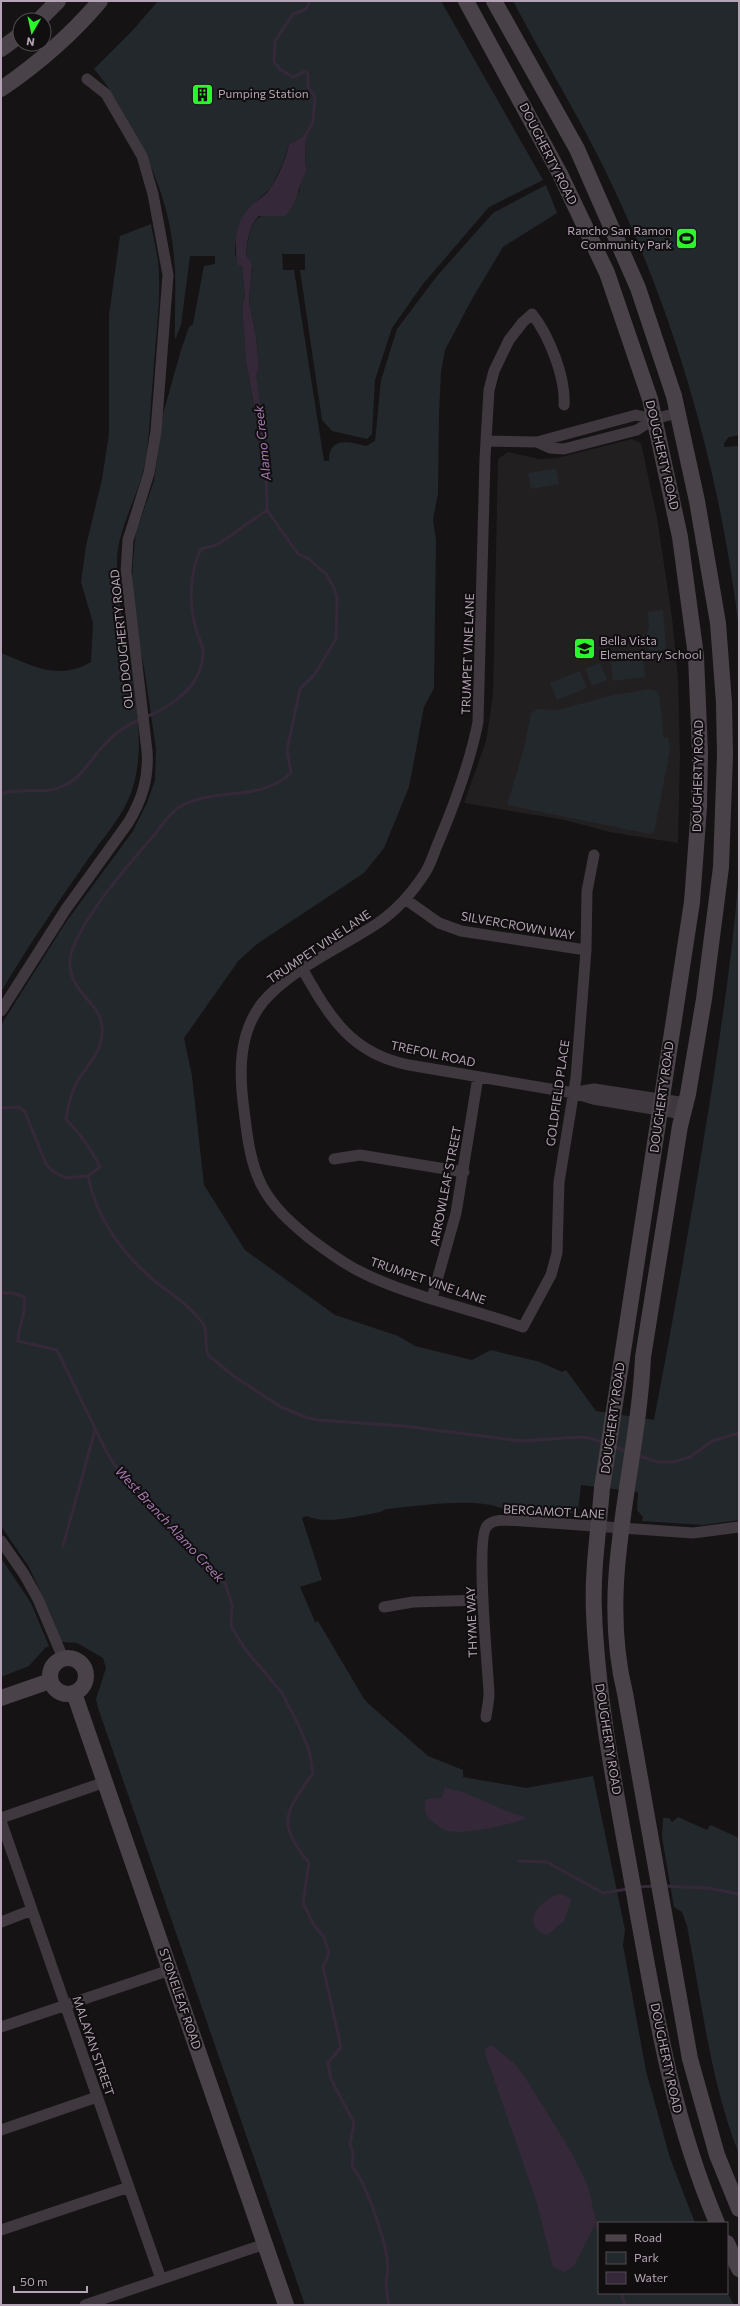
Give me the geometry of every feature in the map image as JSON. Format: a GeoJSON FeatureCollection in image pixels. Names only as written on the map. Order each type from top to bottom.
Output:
{"type":"FeatureCollection","features":[{"type":"Feature","properties":{"kind":"main road"},"geometry":{"type":"LineString","coordinates":[[46,12],[58,1]]}},
{"type":"Feature","properties":{"kind":"main road"},"geometry":{"type":"LineString","coordinates":[[1,89],[20,76],[53,47],[100,1]]}},
{"type":"Feature","properties":{"kind":"main road","name":"DOUGHERTY ROAD"},"geometry":{"type":"LineString","coordinates":[[466,1],[560,174],[607,273],[636,355],[654,419],[680,537],[696,656],[700,753],[700,807],[692,902],[602,1488],[595,1542],[594,1610],[598,1676],[640,1927],[661,2039],[679,2118],[703,2190],[718,2222]]}},
{"type":"Feature","properties":{"kind":"main road","name":"DOUGHERTY ROAD"},"geometry":{"type":"LineString","coordinates":[[494,1],[577,149],[612,223],[638,288],[661,353],[677,413],[697,502],[718,623],[724,703],[725,776],[721,867],[714,934],[643,1357],[642,1385],[618,1544],[616,1598],[619,1668],[625,1693],[683,2027],[697,2091],[717,2155],[739,2209]]}},
{"type":"Feature","properties":{"kind":"main road"},"geometry":{"type":"LineString","coordinates":[[1,49],[12,41]]}},
{"type":"Feature","properties":{"kind":"main road"},"geometry":{"type":"LineString","coordinates":[[63,1658],[74,1658],[86,1670],[83,1686],[74,1693],[60,1692],[50,1682],[51,1667],[63,1658]]}},
{"type":"Feature","properties":{"kind":"main road"},"geometry":{"type":"LineString","coordinates":[[1,1698],[50,1682]]}},
{"type":"Feature","properties":{"kind":"main road","name":"STONELEAF ROAD"},"geometry":{"type":"LineString","coordinates":[[74,1693],[286,2305]]}},
{"type":"Feature","properties":{"kind":"main road"},"geometry":{"type":"LineString","coordinates":[[728,2245],[739,2269]]}},
{"type":"Feature","properties":{"kind":"street","name":"OLD DOUGHERTY ROAD"},"geometry":{"type":"LineString","coordinates":[[1,1011],[66,909],[137,809],[147,777],[147,751],[128,595],[126,555],[132,524],[149,473],[156,432],[168,275],[153,194],[142,156],[106,94],[87,79]]}},
{"type":"Feature","properties":{"kind":"street","name":"TRUMPET VINE LANE"},"geometry":{"type":"LineString","coordinates":[[523,1327],[432,1298],[358,1271],[327,1251],[276,1208],[261,1184],[248,1138],[239,1077],[240,1064],[252,1020],[262,1004],[272,992],[303,970],[378,923],[394,911],[406,899],[426,871],[444,828],[474,740],[478,722],[486,441],[489,390],[494,371],[509,340],[523,322],[532,314],[539,323],[547,339],[564,383],[564,405]]}},
{"type":"Feature","properties":{"kind":"street"},"geometry":{"type":"LineString","coordinates":[[536,442],[550,448],[564,449],[637,430],[654,419],[677,413]]}},
{"type":"Feature","properties":{"kind":"street"},"geometry":{"type":"LineString","coordinates":[[486,441],[536,442],[636,415],[654,419]]}},
{"type":"Feature","properties":{"kind":"street","name":"GOLDFIELD PLACE"},"geometry":{"type":"LineString","coordinates":[[523,1327],[551,1275],[557,1253],[558,1182],[574,1092],[586,950],[587,891],[594,855]]}},
{"type":"Feature","properties":{"kind":"street","name":"SILVERCROWN WAY"},"geometry":{"type":"LineString","coordinates":[[406,899],[439,923],[461,931],[586,950]]}},
{"type":"Feature","properties":{"kind":"street","name":"TREFOIL ROAD"},"geometry":{"type":"LineString","coordinates":[[303,970],[327,1011],[346,1035],[364,1049],[397,1062],[478,1077],[574,1092],[594,1089],[660,1105],[684,1109]]}},
{"type":"Feature","properties":{"kind":"street","name":"ARROWLEAF STREET"},"geometry":{"type":"LineString","coordinates":[[432,1298],[450,1241],[464,1172],[478,1077]]}},
{"type":"Feature","properties":{"kind":"street"},"geometry":{"type":"LineString","coordinates":[[334,1159],[360,1155],[464,1172]]}},
{"type":"Feature","properties":{"kind":"street","name":"BERGAMOT LANE"},"geometry":{"type":"LineString","coordinates":[[487,1526],[498,1521],[693,1533],[739,1527]]}},
{"type":"Feature","properties":{"kind":"street","name":"THYME WAY"},"geometry":{"type":"LineString","coordinates":[[486,1717],[489,1695],[483,1600],[484,1534],[487,1526]]}},
{"type":"Feature","properties":{"kind":"street"},"geometry":{"type":"LineString","coordinates":[[1,1541],[24,1574],[38,1599],[63,1658]]}},
{"type":"Feature","properties":{"kind":"street"},"geometry":{"type":"LineString","coordinates":[[384,1607],[413,1602],[483,1600]]}},
{"type":"Feature","properties":{"kind":"street"},"geometry":{"type":"LineString","coordinates":[[1,1819],[105,1782]]}},
{"type":"Feature","properties":{"kind":"street","name":"MALAYAN STREET"},"geometry":{"type":"LineString","coordinates":[[1,1819],[161,2279]]}},
{"type":"Feature","properties":{"kind":"street"},"geometry":{"type":"LineString","coordinates":[[1,1922],[32,1910]]}},
{"type":"Feature","properties":{"kind":"street"},"geometry":{"type":"LineString","coordinates":[[1,2027],[170,1970]]}},
{"type":"Feature","properties":{"kind":"street"},"geometry":{"type":"LineString","coordinates":[[1,2130],[98,2097]]}},
{"type":"Feature","properties":{"kind":"street"},"geometry":{"type":"LineString","coordinates":[[1,2230],[129,2187]]}},
{"type":"Feature","properties":{"kind":"street"},"geometry":{"type":"LineString","coordinates":[[85,2305],[265,2244]]}},
{"type":"Feature","properties":{"kind":"shaded area","name":"Bella Vista Elementary School"},"geometry":{"type":"Polygon","coordinates":[[[632,439],[641,443],[657,518],[672,617],[678,679],[680,755],[678,843],[609,832],[565,820],[464,803],[486,741],[493,695],[498,459],[508,452],[539,459],[557,458],[632,439]]]}},
{"type":"Feature","properties":{"kind":"green space"},"geometry":{"type":"Polygon","coordinates":[[[158,1],[441,1],[543,180],[489,207],[423,284],[392,328],[375,380],[372,434],[367,439],[332,431],[322,420],[300,270],[305,270],[305,254],[282,254],[283,270],[294,270],[324,461],[329,461],[330,453],[336,444],[347,442],[366,446],[375,441],[381,380],[397,329],[437,276],[493,213],[546,185],[557,213],[503,247],[472,299],[445,350],[441,371],[438,493],[433,520],[436,540],[434,688],[424,707],[409,787],[384,848],[364,873],[257,944],[239,960],[184,1038],[192,1076],[204,1185],[245,1250],[335,1315],[398,1336],[415,1346],[472,1360],[491,1350],[540,1362],[562,1372],[566,1370],[596,1411],[654,1420],[683,1264],[709,1107],[730,961],[739,873],[739,1520],[703,1525],[642,1521],[643,1517],[637,1510],[638,1492],[581,1485],[578,1510],[575,1513],[501,1508],[476,1503],[445,1503],[386,1509],[380,1512],[333,1520],[315,1519],[306,1516],[302,1518],[322,1580],[300,1587],[315,1622],[318,1621],[364,1699],[428,1756],[463,1770],[463,1777],[526,1788],[593,1776],[625,1930],[623,1945],[646,2071],[670,2158],[695,2222],[598,2222],[598,2294],[728,2294],[734,2305],[305,2305],[98,1708],[96,1699],[106,1668],[103,1658],[77,1643],[60,1642],[42,1595],[29,1567],[1,1526],[1,1025],[66,922],[133,831],[147,803],[155,780],[156,749],[144,667],[138,642],[132,581],[136,532],[154,481],[163,414],[181,350],[189,327],[193,324],[204,266],[215,264],[215,256],[190,256],[181,325],[175,340],[175,267],[172,239],[165,205],[160,189],[139,141],[114,96],[94,69],[133,30],[158,1]],[[305,133],[301,138],[289,144],[283,163],[271,188],[252,205],[235,244],[235,254],[242,266],[245,298],[242,305],[246,362],[254,406],[256,376],[259,369],[256,336],[249,302],[252,265],[246,255],[249,234],[255,221],[259,217],[265,215],[273,216],[299,192],[302,178],[307,170],[305,161],[305,133]]]}},
{"type":"Feature","properties":{"kind":"green space","name":"Rancho San Ramon Community Park"},"geometry":{"type":"Polygon","coordinates":[[[513,1],[739,1],[739,435],[729,437],[724,443],[724,447],[739,446],[739,629],[731,572],[709,460],[694,404],[658,294],[614,189],[578,118],[513,1]]]}},
{"type":"Feature","properties":{"kind":"green space"},"geometry":{"type":"Polygon","coordinates":[[[151,224],[158,260],[159,290],[149,435],[144,468],[120,538],[117,562],[118,589],[122,618],[137,707],[139,736],[138,764],[128,800],[112,828],[86,862],[53,910],[1,992],[1,653],[35,667],[56,671],[79,668],[91,662],[93,623],[81,582],[86,546],[102,479],[109,434],[109,315],[120,236],[151,224]]]}},
{"type":"Feature","properties":{"kind":"green space"},"geometry":{"type":"Polygon","coordinates":[[[556,469],[559,484],[531,489],[528,473],[556,469]]]}},
{"type":"Feature","properties":{"kind":"green space"},"geometry":{"type":"Polygon","coordinates":[[[663,610],[666,649],[651,652],[644,641],[649,627],[648,612],[663,610]]]}},
{"type":"Feature","properties":{"kind":"green space"},"geometry":{"type":"Polygon","coordinates":[[[643,658],[645,677],[613,681],[611,662],[643,658]]]}},
{"type":"Feature","properties":{"kind":"green space"},"geometry":{"type":"Polygon","coordinates":[[[600,663],[607,680],[592,686],[585,669],[600,663]]]}},
{"type":"Feature","properties":{"kind":"green space"},"geometry":{"type":"Polygon","coordinates":[[[580,671],[587,688],[557,700],[550,683],[580,671]]]}},
{"type":"Feature","properties":{"kind":"green space"},"geometry":{"type":"Polygon","coordinates":[[[650,689],[657,691],[659,696],[664,738],[668,738],[670,750],[654,832],[650,834],[507,805],[524,749],[531,713],[538,709],[558,710],[609,696],[650,689]]]}},
{"type":"Feature","properties":{"kind":"green space"},"geometry":{"type":"Polygon","coordinates":[[[1,1558],[31,1603],[49,1646],[45,1648],[29,1666],[1,1677],[1,1558]]]}},
{"type":"Feature","properties":{"kind":"green space"},"geometry":{"type":"Polygon","coordinates":[[[678,1817],[707,1830],[710,1825],[713,1826],[739,1838],[739,2154],[729,2126],[714,2070],[687,1926],[682,1912],[674,1907],[662,1837],[663,1818],[669,1818],[672,1822],[678,1817]]]}},
{"type":"Feature","properties":{"kind":"water"},"geometry":{"type":"Polygon","coordinates":[[[304,133],[306,136],[305,161],[307,170],[293,205],[285,216],[259,216],[253,224],[248,239],[246,255],[252,264],[249,302],[256,336],[259,369],[256,376],[260,405],[258,407],[254,406],[246,362],[242,305],[245,298],[242,266],[238,265],[236,257],[237,233],[246,212],[268,191],[273,184],[284,162],[289,144],[301,138],[304,133]]]}},
{"type":"Feature","properties":{"kind":"water"},"geometry":{"type":"Polygon","coordinates":[[[445,1788],[456,1790],[525,1817],[524,1819],[496,1827],[473,1831],[462,1832],[445,1830],[429,1818],[425,1809],[426,1799],[442,1798],[445,1788]]]}},
{"type":"Feature","properties":{"kind":"water"},"geometry":{"type":"Polygon","coordinates":[[[563,1894],[571,1900],[564,1921],[547,1935],[538,1930],[534,1925],[536,1912],[547,1900],[563,1894]]]}},
{"type":"Feature","properties":{"kind":"water"},"geometry":{"type":"Polygon","coordinates":[[[492,2045],[516,2065],[530,2085],[571,2152],[588,2186],[596,2222],[574,2266],[564,2272],[553,2267],[536,2200],[485,2053],[486,2048],[492,2045]]]}},
{"type":"Feature","properties":{"kind":"waterway","name":"Alamo Creek"},"geometry":{"type":"LineString","coordinates":[[304,138],[313,122],[315,97],[308,87],[308,74],[306,71],[293,77],[281,70],[274,62],[275,41],[293,14],[306,9],[310,1]]}},
{"type":"Feature","properties":{"kind":"waterway","name":"Alamo Creek"},"geometry":{"type":"LineString","coordinates":[[146,717],[166,707],[185,693],[198,675],[202,664],[203,649],[197,632],[191,599],[192,578],[201,549],[217,545],[267,510],[266,460],[258,404]]}},
{"type":"Feature","properties":{"kind":"waterway","name":"West Branch Alamo Creek"},"geometry":{"type":"LineString","coordinates":[[1,1108],[19,1107],[25,1112],[46,1164],[54,1172],[66,1178],[88,1176],[100,1167],[85,1142],[66,1119],[73,1089],[96,1053],[102,1035],[102,1025],[99,1016],[78,988],[71,972],[70,963],[73,948],[88,919],[110,888],[175,810],[191,801],[206,797],[265,788],[279,782],[291,773],[287,750],[300,689],[315,674],[336,639],[337,600],[335,590],[327,575],[309,559],[298,554],[267,510]]}},
{"type":"Feature","properties":{"kind":"waterway","name":"Alamo Creek"},"geometry":{"type":"LineString","coordinates":[[1,794],[16,791],[48,790],[63,786],[76,778],[110,739],[127,726],[141,719]]}},
{"type":"Feature","properties":{"kind":"waterway"},"geometry":{"type":"LineString","coordinates":[[88,1176],[92,1192],[104,1221],[122,1248],[156,1282],[187,1306],[203,1324],[206,1332],[206,1348],[209,1356],[235,1377],[281,1407],[308,1418],[318,1420],[403,1426],[521,1441],[580,1437],[590,1438],[604,1443]]}},
{"type":"Feature","properties":{"kind":"waterway","name":"West Branch Alamo Creek"},"geometry":{"type":"LineString","coordinates":[[1,1293],[13,1293],[24,1297],[25,1303],[18,1341],[57,1350],[106,1451],[118,1470],[213,1573],[225,1583],[232,1605],[231,1626],[245,1649],[282,1693],[309,1750],[313,1773],[291,1808],[288,1818],[288,1827],[292,1837],[309,1863],[303,1903],[314,1925],[324,1937],[329,1953],[323,1967],[341,2047],[328,2063],[331,2079],[354,2123],[350,2144],[353,2152],[352,2166],[364,2186],[370,2200],[384,2244],[388,2268],[386,2283],[389,2305]]}},
{"type":"Feature","properties":{"kind":"waterway"},"geometry":{"type":"LineString","coordinates":[[63,1546],[95,1430]]}},
{"type":"Feature","properties":{"kind":"waterway"},"geometry":{"type":"LineString","coordinates":[[637,1455],[657,1462],[673,1462],[690,1457],[712,1441],[739,1433]]}},
{"type":"Feature","properties":{"kind":"waterway"},"geometry":{"type":"LineString","coordinates":[[613,1446],[628,1452]]}},
{"type":"Feature","properties":{"kind":"waterway"},"geometry":{"type":"LineString","coordinates":[[519,1861],[547,1862],[603,1893],[628,1889]]}},
{"type":"Feature","properties":{"kind":"waterway"},"geometry":{"type":"LineString","coordinates":[[638,1887],[654,1886]]}},
{"type":"Feature","properties":{"kind":"waterway"},"geometry":{"type":"LineString","coordinates":[[663,1886],[708,1888],[739,1894]]}},
{"type":"Feature","properties":{"kind":"waterway"},"geometry":{"type":"LineString","coordinates":[[596,2222],[598,2228]]}},
{"type":"Feature","properties":{"kind":"waterway"},"geometry":{"type":"LineString","coordinates":[[621,2294],[625,2305]]}},
{"type":"Feature","properties":{"kind":"place","name":"Pumping Station"},"geometry":{"type":"Point","coordinates":[202,94]}},
{"type":"Feature","properties":{"kind":"place","name":"Rancho San Ramon Community Park"},"geometry":{"type":"Point","coordinates":[687,238]}},
{"type":"Feature","properties":{"kind":"place","name":"Bella Vista Elementary School"},"geometry":{"type":"Point","coordinates":[584,648]}}]}
